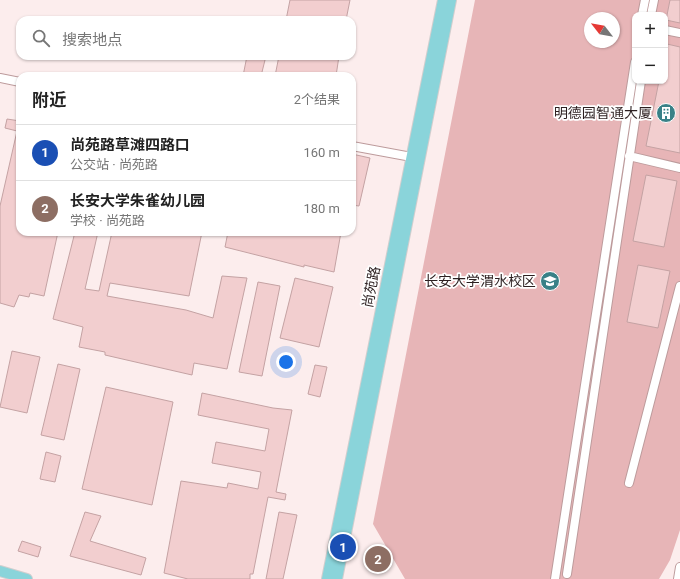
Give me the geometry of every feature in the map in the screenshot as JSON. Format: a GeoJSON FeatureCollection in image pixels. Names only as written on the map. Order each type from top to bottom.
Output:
{"type":"FeatureCollection","features":[{"type":"Feature","properties":{"kind":"main road","name":"尚苑路"},"geometry":{"type":"LineString","coordinates":[[336,579],[443,0]]}},
{"type":"Feature","properties":{"kind":"main road","name":"尚苑路"},"geometry":{"type":"LineString","coordinates":[[327,579],[414,158],[451,0]]}},
{"type":"Feature","properties":{"kind":"main road"},"geometry":{"type":"LineString","coordinates":[[0,571],[27,579]]}},
{"type":"Feature","properties":{"kind":"street"},"geometry":{"type":"LineString","coordinates":[[643,12],[645,0]]}},
{"type":"Feature","properties":{"kind":"street"},"geometry":{"type":"LineString","coordinates":[[652,12],[654,0]]}},
{"type":"Feature","properties":{"kind":"street"},"geometry":{"type":"LineString","coordinates":[[668,31],[680,33]]}},
{"type":"Feature","properties":{"kind":"street"},"geometry":{"type":"LineString","coordinates":[[0,78],[16,81]]}},
{"type":"Feature","properties":{"kind":"street"},"geometry":{"type":"LineString","coordinates":[[555,579],[632,81]]}},
{"type":"Feature","properties":{"kind":"street"},"geometry":{"type":"LineString","coordinates":[[566,574],[641,84]]}},
{"type":"Feature","properties":{"kind":"street"},"geometry":{"type":"LineString","coordinates":[[356,147],[414,158]]}},
{"type":"Feature","properties":{"kind":"street"},"geometry":{"type":"LineString","coordinates":[[629,156],[680,168]]}},
{"type":"Feature","properties":{"kind":"street"},"geometry":{"type":"LineString","coordinates":[[629,483],[680,286]]}},
{"type":"Feature","properties":{"kind":"street"},"geometry":{"type":"LineString","coordinates":[[678,579],[680,567]]}},
{"type":"Feature","properties":{"kind":"shaded area","name":"长安大学渭水校区"},"geometry":{"type":"Polygon","coordinates":[[[475,0],[680,0],[680,530],[670,560],[659,579],[405,579],[373,524],[475,0]]]}},
{"type":"Feature","properties":{"kind":"building"},"geometry":{"type":"Polygon","coordinates":[[[290,0],[350,0],[347,16],[287,16],[290,0]]]}},
{"type":"Feature","properties":{"kind":"building"},"geometry":{"type":"Polygon","coordinates":[[[670,0],[680,0],[680,23],[668,20],[668,12],[670,0]]]}},
{"type":"Feature","properties":{"kind":"building","name":"明德园智通大厦"},"geometry":{"type":"Polygon","coordinates":[[[668,44],[680,47],[680,153],[646,146],[658,84],[668,84],[668,44]]]}},
{"type":"Feature","properties":{"kind":"building"},"geometry":{"type":"Polygon","coordinates":[[[246,60],[265,60],[262,72],[244,72],[246,60]]]}},
{"type":"Feature","properties":{"kind":"building"},"geometry":{"type":"Polygon","coordinates":[[[278,60],[338,60],[337,72],[276,72],[278,60]]]}},
{"type":"Feature","properties":{"kind":"building"},"geometry":{"type":"Polygon","coordinates":[[[7,119],[16,120],[16,131],[5,128],[7,119]]]}},
{"type":"Feature","properties":{"kind":"building"},"geometry":{"type":"Polygon","coordinates":[[[16,135],[16,236],[57,236],[44,296],[30,293],[29,297],[19,295],[14,307],[0,303],[0,206],[16,135]]]}},
{"type":"Feature","properties":{"kind":"building"},"geometry":{"type":"Polygon","coordinates":[[[356,155],[370,158],[359,206],[356,206],[356,155]]]}},
{"type":"Feature","properties":{"kind":"building"},"geometry":{"type":"Polygon","coordinates":[[[646,175],[677,181],[664,247],[633,241],[646,175]]]}},
{"type":"Feature","properties":{"kind":"building"},"geometry":{"type":"Polygon","coordinates":[[[74,236],[97,236],[85,289],[99,291],[111,236],[201,236],[189,296],[110,283],[107,296],[186,310],[213,318],[222,276],[247,278],[227,369],[194,363],[192,375],[105,355],[105,352],[79,347],[83,327],[53,319],[74,236]]]}},
{"type":"Feature","properties":{"kind":"building"},"geometry":{"type":"Polygon","coordinates":[[[227,236],[340,236],[334,272],[304,265],[304,267],[225,247],[227,236]]]}},
{"type":"Feature","properties":{"kind":"building"},"geometry":{"type":"Polygon","coordinates":[[[638,265],[670,271],[658,328],[627,322],[638,265]]]}},
{"type":"Feature","properties":{"kind":"building"},"geometry":{"type":"Polygon","coordinates":[[[295,278],[333,287],[319,347],[280,338],[295,278]]]}},
{"type":"Feature","properties":{"kind":"building"},"geometry":{"type":"Polygon","coordinates":[[[258,282],[280,286],[262,376],[239,372],[258,282]]]}},
{"type":"Feature","properties":{"kind":"building"},"geometry":{"type":"Polygon","coordinates":[[[12,351],[40,357],[27,413],[0,407],[12,351]]]}},
{"type":"Feature","properties":{"kind":"building"},"geometry":{"type":"Polygon","coordinates":[[[58,364],[80,369],[64,440],[41,435],[58,364]]]}},
{"type":"Feature","properties":{"kind":"building"},"geometry":{"type":"Polygon","coordinates":[[[315,365],[327,367],[320,397],[308,394],[315,365]]]}},
{"type":"Feature","properties":{"kind":"building"},"geometry":{"type":"Polygon","coordinates":[[[106,387],[173,402],[152,505],[82,489],[106,387]]]}},
{"type":"Feature","properties":{"kind":"building"},"geometry":{"type":"Polygon","coordinates":[[[202,393],[273,408],[292,410],[276,492],[286,494],[285,500],[268,497],[253,574],[250,574],[250,579],[188,579],[164,573],[181,481],[227,488],[228,483],[258,489],[261,472],[212,463],[216,442],[265,451],[269,429],[198,415],[202,393]]]}},
{"type":"Feature","properties":{"kind":"building"},"geometry":{"type":"Polygon","coordinates":[[[46,452],[61,456],[55,482],[40,479],[46,452]]]}},
{"type":"Feature","properties":{"kind":"building"},"geometry":{"type":"Polygon","coordinates":[[[85,512],[101,516],[90,541],[146,558],[141,575],[70,556],[85,512]]]}},
{"type":"Feature","properties":{"kind":"building"},"geometry":{"type":"Polygon","coordinates":[[[279,512],[297,515],[283,579],[266,579],[279,512]]]}},
{"type":"Feature","properties":{"kind":"building"},"geometry":{"type":"Polygon","coordinates":[[[22,541],[41,547],[38,557],[18,551],[22,541]]]}},
{"type":"Feature","properties":{"kind":"place","name":"明德园智通大厦"},"geometry":{"type":"Point","coordinates":[666,113]}},
{"type":"Feature","properties":{"kind":"place","name":"长安大学渭水校区"},"geometry":{"type":"Point","coordinates":[550,281]}},
{"type":"Feature","properties":{"kind":"place","name":"尚苑路草滩四路口"},"geometry":{"type":"Point","coordinates":[343,547]}},
{"type":"Feature","properties":{"kind":"place","name":"长安大学朱雀幼儿园"},"geometry":{"type":"Point","coordinates":[378,559]}}]}
